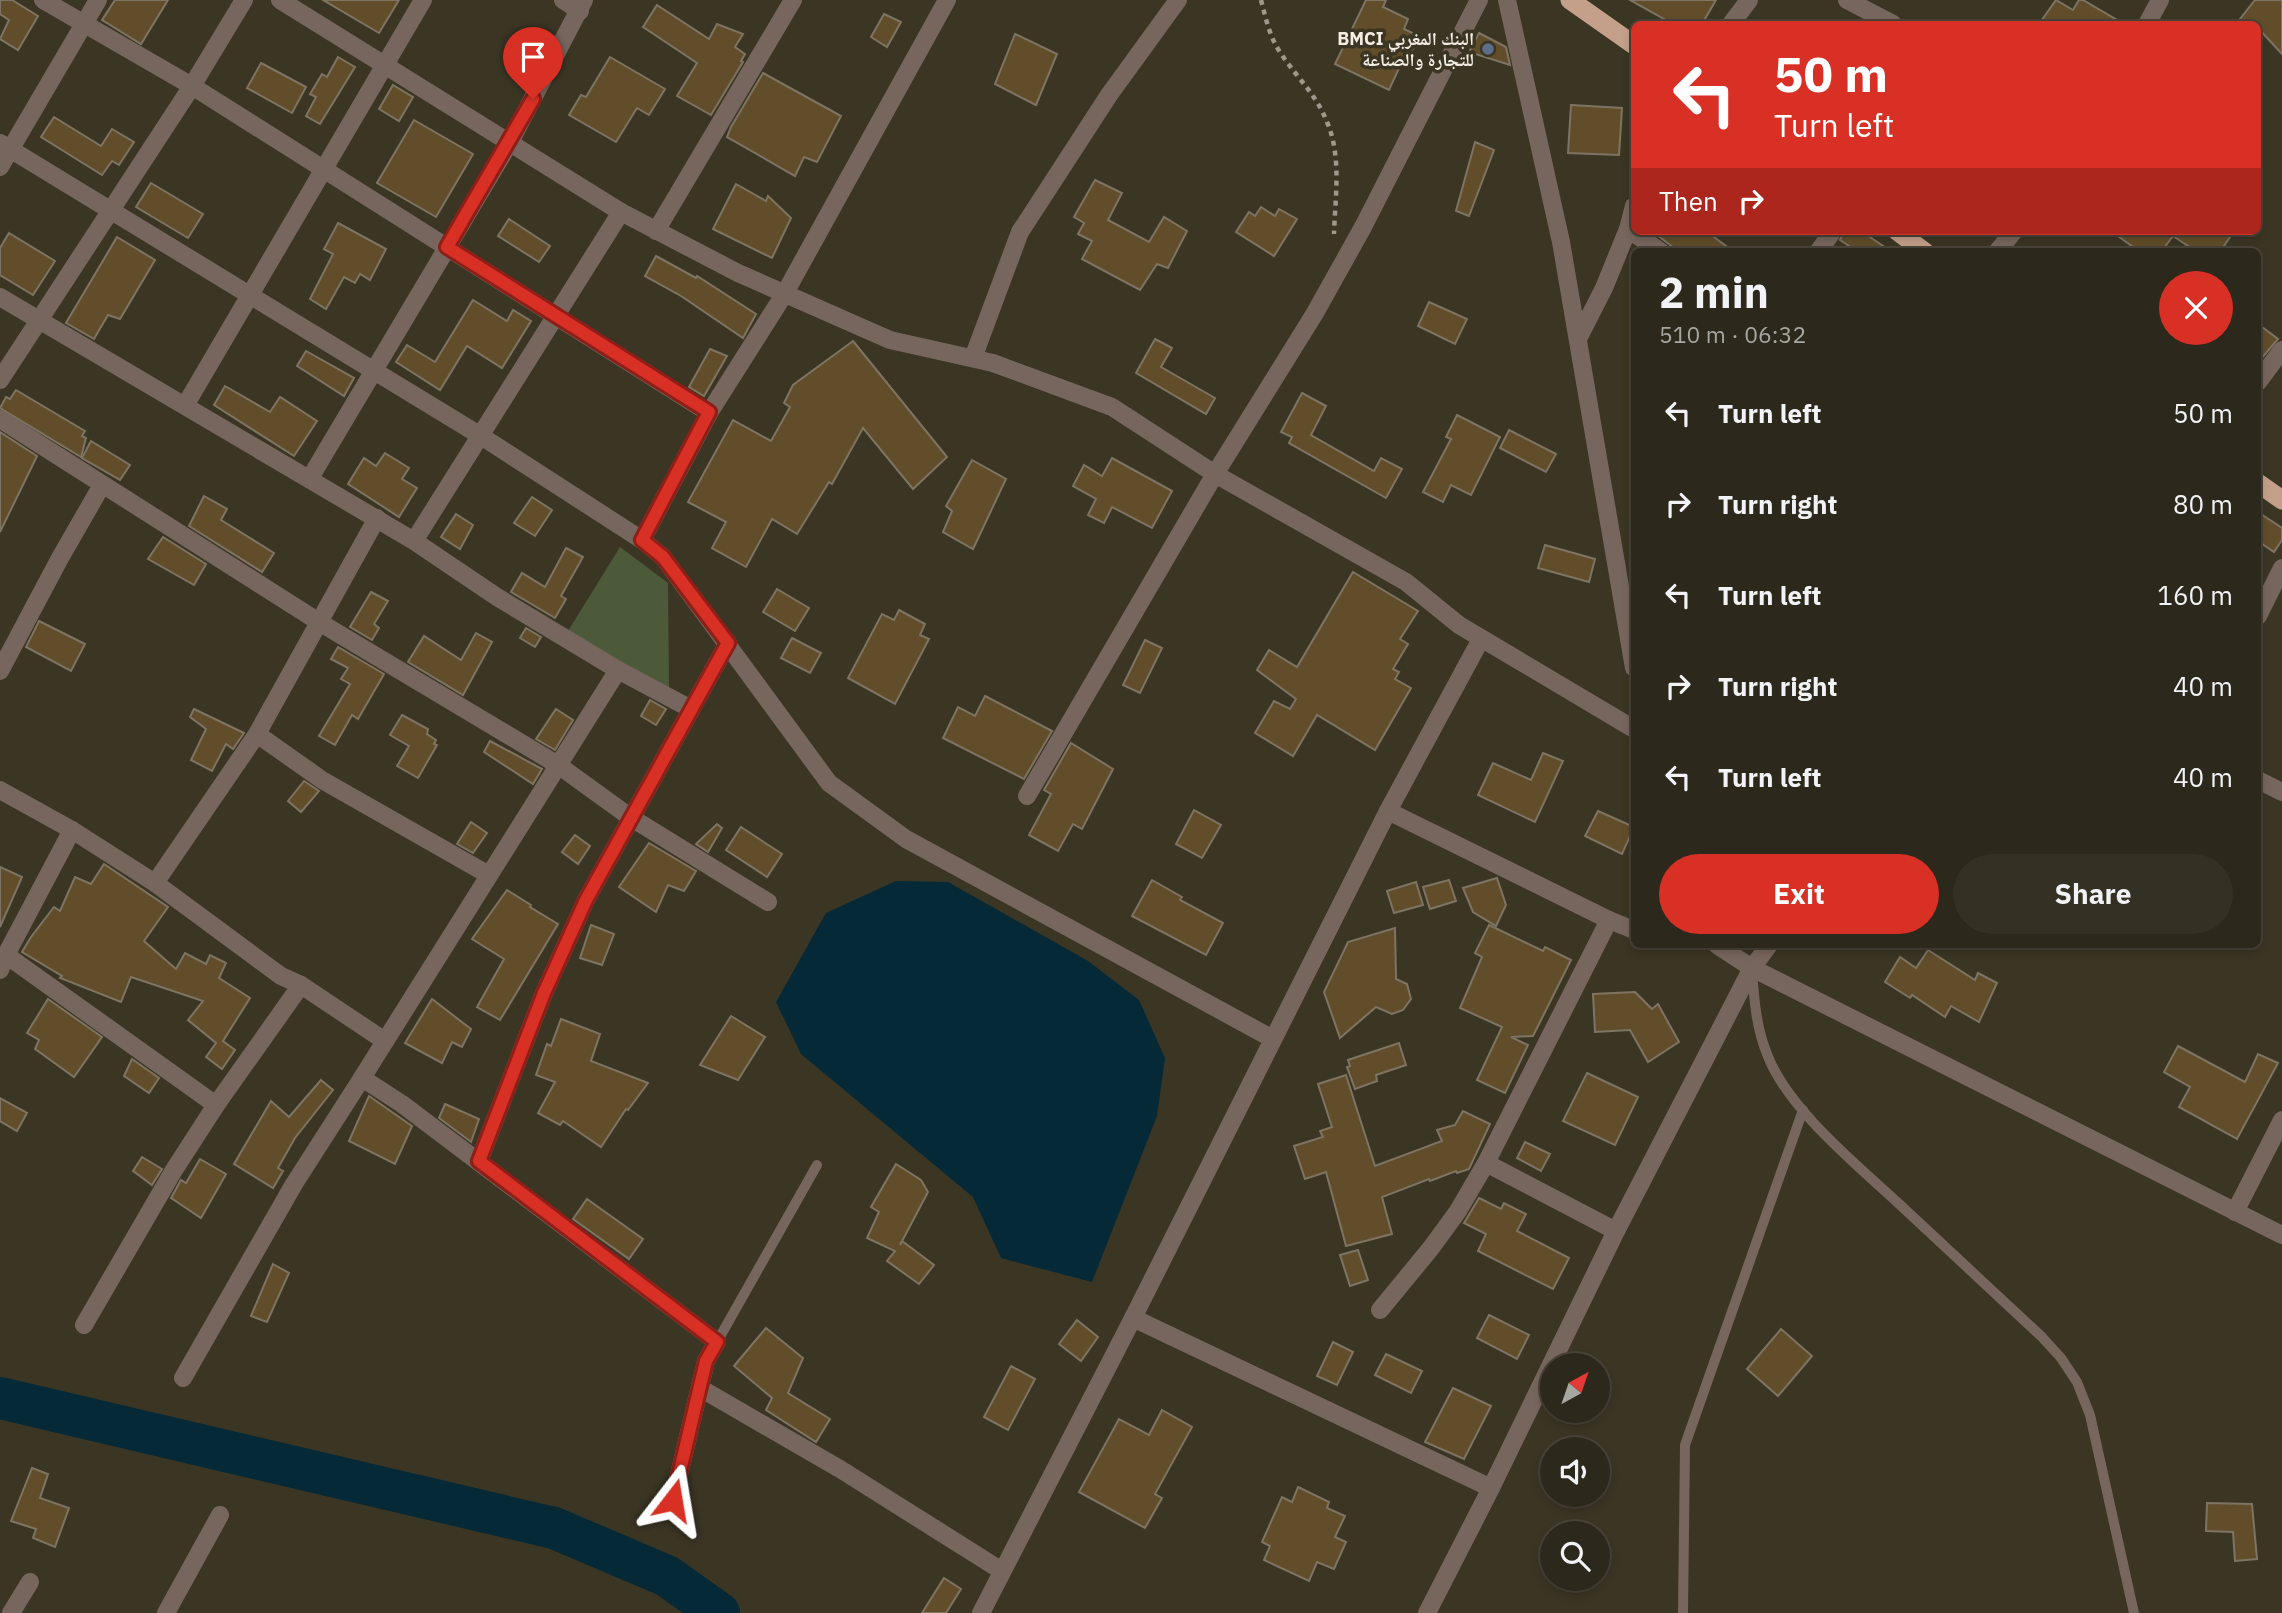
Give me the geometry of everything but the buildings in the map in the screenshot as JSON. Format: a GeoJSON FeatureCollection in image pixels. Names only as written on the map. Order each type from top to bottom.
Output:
{"type":"FeatureCollection","features":[{"type":"Feature","properties":{"kind":"highway"},"geometry":{"type":"LineString","coordinates":[[1570,0],[1631,43]]}},
{"type":"Feature","properties":{"kind":"highway"},"geometry":{"type":"LineString","coordinates":[[1902,235],[1920,248]]}},
{"type":"Feature","properties":{"kind":"highway"},"geometry":{"type":"LineString","coordinates":[[2261,485],[2281,499]]}},
{"type":"Feature","properties":{"kind":"street"},"geometry":{"type":"LineString","coordinates":[[43,0],[192,86],[709,412]]}},
{"type":"Feature","properties":{"kind":"street"},"geometry":{"type":"LineString","coordinates":[[0,167],[5,147],[99,0]]}},
{"type":"Feature","properties":{"kind":"street"},"geometry":{"type":"LineString","coordinates":[[0,380],[192,86],[244,0]]}},
{"type":"Feature","properties":{"kind":"street"},"geometry":{"type":"LineString","coordinates":[[280,0],[621,212],[656,231],[890,340],[993,363],[1112,407],[1215,474],[1406,582],[1459,625],[1631,727]]}},
{"type":"Feature","properties":{"kind":"street"},"geometry":{"type":"LineString","coordinates":[[186,404],[423,0]]}},
{"type":"Feature","properties":{"kind":"street"},"geometry":{"type":"LineString","coordinates":[[310,478],[510,142],[582,5],[563,0]]}},
{"type":"Feature","properties":{"kind":"street"},"geometry":{"type":"LineString","coordinates":[[656,231],[793,0]]}},
{"type":"Feature","properties":{"kind":"street"},"geometry":{"type":"LineString","coordinates":[[642,540],[709,412],[785,293],[947,0]]}},
{"type":"Feature","properties":{"kind":"street"},"geometry":{"type":"LineString","coordinates":[[973,358],[1020,232],[1109,95],[1178,0]]}},
{"type":"Feature","properties":{"kind":"street"},"geometry":{"type":"LineString","coordinates":[[1027,796],[1215,474],[1315,313],[1363,227],[1479,0]]}},
{"type":"Feature","properties":{"kind":"street"},"geometry":{"type":"LineString","coordinates":[[1507,0],[1561,242],[1631,650]]}},
{"type":"Feature","properties":{"kind":"street"},"geometry":{"type":"LineString","coordinates":[[1733,21],[1749,0]]}},
{"type":"Feature","properties":{"kind":"street"},"geometry":{"type":"LineString","coordinates":[[1847,0],[1887,21]]}},
{"type":"Feature","properties":{"kind":"street"},"geometry":{"type":"LineString","coordinates":[[2149,21],[2160,0]]}},
{"type":"Feature","properties":{"kind":"street"},"geometry":{"type":"LineString","coordinates":[[5,147],[481,436],[642,540],[663,557],[829,783],[895,831],[1273,1039]]}},
{"type":"Feature","properties":{"kind":"street"},"geometry":{"type":"LineString","coordinates":[[414,541],[621,212]]}},
{"type":"Feature","properties":{"kind":"street"},"geometry":{"type":"LineString","coordinates":[[1578,338],[1604,288],[1631,218]]}},
{"type":"Feature","properties":{"kind":"street"},"geometry":{"type":"LineString","coordinates":[[1637,235],[1655,248]]}},
{"type":"Feature","properties":{"kind":"street"},"geometry":{"type":"LineString","coordinates":[[0,297],[377,518],[497,597],[618,670],[691,709]]}},
{"type":"Feature","properties":{"kind":"street"},"geometry":{"type":"LineString","coordinates":[[2261,378],[2282,349]]}},
{"type":"Feature","properties":{"kind":"street"},"geometry":{"type":"LineString","coordinates":[[0,419],[319,622],[558,765],[630,817],[768,902]]}},
{"type":"Feature","properties":{"kind":"street"},"geometry":{"type":"LineString","coordinates":[[0,671],[102,485]]}},
{"type":"Feature","properties":{"kind":"street"},"geometry":{"type":"LineString","coordinates":[[155,883],[257,734],[377,518]]}},
{"type":"Feature","properties":{"kind":"street"},"geometry":{"type":"LineString","coordinates":[[2261,610],[2282,568]]}},
{"type":"Feature","properties":{"kind":"street"},"geometry":{"type":"LineString","coordinates":[[981,1613],[1388,811],[1481,639]]}},
{"type":"Feature","properties":{"kind":"street"},"geometry":{"type":"LineString","coordinates":[[479,1161],[544,993],[586,900],[728,643]]}},
{"type":"Feature","properties":{"kind":"street"},"geometry":{"type":"LineString","coordinates":[[183,1378],[294,1184],[618,670]]}},
{"type":"Feature","properties":{"kind":"street"},"geometry":{"type":"LineString","coordinates":[[257,734],[322,780],[489,875]]}},
{"type":"Feature","properties":{"kind":"street"},"geometry":{"type":"LineString","coordinates":[[2261,782],[2282,792]]}},
{"type":"Feature","properties":{"kind":"street"},"geometry":{"type":"LineString","coordinates":[[0,790],[72,830],[155,883],[281,976],[301,985],[386,1041]]}},
{"type":"Feature","properties":{"kind":"street"},"geometry":{"type":"LineString","coordinates":[[1388,811],[1631,929]]}},
{"type":"Feature","properties":{"kind":"street"},"geometry":{"type":"LineString","coordinates":[[72,830],[3,962],[216,1105]]}},
{"type":"Feature","properties":{"kind":"street"},"geometry":{"type":"LineString","coordinates":[[1380,1310],[1458,1211],[1486,1163],[1609,920]]}},
{"type":"Feature","properties":{"kind":"street"},"geometry":{"type":"LineString","coordinates":[[1722,948],[1752,968],[2282,1235]]}},
{"type":"Feature","properties":{"kind":"street"},"geometry":{"type":"LineString","coordinates":[[1427,1613],[1616,1231],[1752,968],[1767,948]]}},
{"type":"Feature","properties":{"kind":"street"},"geometry":{"type":"LineString","coordinates":[[84,1325],[174,1170],[216,1105],[301,985]]}},
{"type":"Feature","properties":{"kind":"street"},"geometry":{"type":"LineString","coordinates":[[362,1078],[479,1161],[717,1342],[706,1361],[673,1500]]}},
{"type":"Feature","properties":{"kind":"street"},"geometry":{"type":"LineString","coordinates":[[2235,1212],[2282,1120]]}},
{"type":"Feature","properties":{"kind":"street"},"geometry":{"type":"LineString","coordinates":[[1486,1163],[1616,1231]]}},
{"type":"Feature","properties":{"kind":"street"},"geometry":{"type":"LineString","coordinates":[[1133,1318],[1491,1488]]}},
{"type":"Feature","properties":{"kind":"street"},"geometry":{"type":"LineString","coordinates":[[700,1388],[840,1469],[1002,1572]]}},
{"type":"Feature","properties":{"kind":"street"},"geometry":{"type":"LineString","coordinates":[[166,1613],[220,1515]]}},
{"type":"Feature","properties":{"kind":"street"},"geometry":{"type":"LineString","coordinates":[[12,1613],[30,1582]]}},
{"type":"Feature","properties":{"kind":"lane"},"geometry":{"type":"LineString","coordinates":[[1752,968],[1755,1010],[1767,1054],[1778,1076],[1803,1110],[1853,1161],[2042,1337],[2077,1382],[2090,1415],[2134,1613]]}},
{"type":"Feature","properties":{"kind":"lane"},"geometry":{"type":"LineString","coordinates":[[1683,1613],[1685,1445],[1803,1110]]}},
{"type":"Feature","properties":{"kind":"lane"},"geometry":{"type":"LineString","coordinates":[[717,1342],[817,1165]]}},
{"type":"Feature","properties":{"kind":"path"},"geometry":{"type":"LineString","coordinates":[[1261,0],[1268,29],[1281,54],[1307,85],[1327,121],[1334,143],[1337,169],[1334,243]]}},
{"type":"Feature","properties":{"kind":"green space"},"geometry":{"type":"Polygon","coordinates":[[[620,547],[668,583],[669,689],[568,631],[620,547]]]}},
{"type":"Feature","properties":{"kind":"water"},"geometry":{"type":"Polygon","coordinates":[[[896,881],[948,882],[1088,961],[1139,1000],[1165,1058],[1157,1116],[1092,1282],[1001,1258],[973,1197],[801,1054],[776,1002],[826,913],[896,881]]]}},
{"type":"Feature","properties":{"kind":"waterway"},"geometry":{"type":"LineString","coordinates":[[0,1398],[554,1528],[667,1576],[719,1613]]}},
{"type":"Feature","properties":{"kind":"place","name":"BMCI البنك المغربي للتجارة والصناعة"},"geometry":{"type":"Point","coordinates":[1488,49]}},
{"type":"Feature","properties":{"kind":"route"},"geometry":{"type":"LineString","coordinates":[[533,99],[447,247],[709,412],[642,540],[663,557],[728,643],[586,900],[544,993],[479,1161],[717,1342],[706,1361],[673,1500]]}}]}
